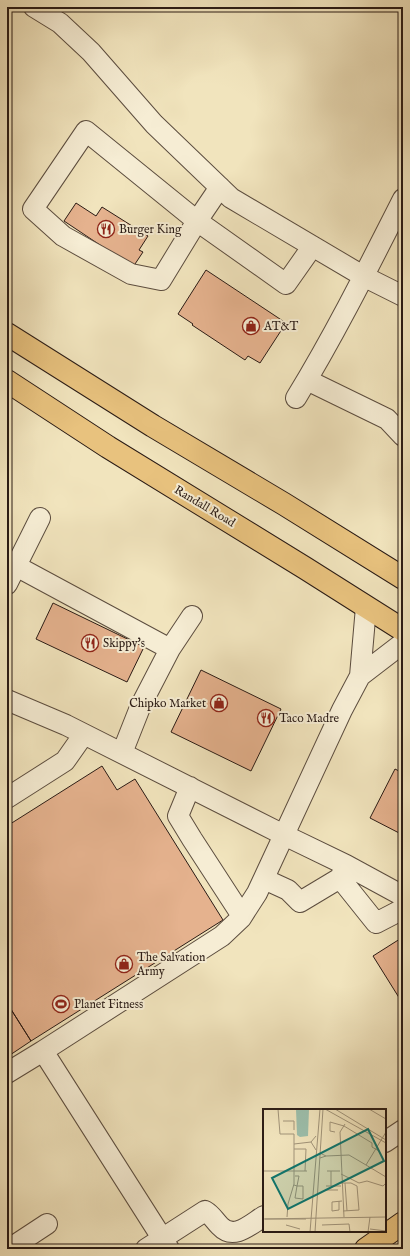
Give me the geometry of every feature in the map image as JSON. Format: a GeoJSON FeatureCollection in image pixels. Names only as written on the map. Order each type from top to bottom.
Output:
{"type":"FeatureCollection","features":[{"type":"Feature","properties":{"kind":"main road"},"geometry":{"type":"LineString","coordinates":[[7,334],[153,426],[284,504],[403,578]]}},
{"type":"Feature","properties":{"kind":"main road","name":"Randall Road"},"geometry":{"type":"LineString","coordinates":[[7,381],[108,447],[403,630]]}},
{"type":"Feature","properties":{"kind":"main road"},"geometry":{"type":"LineString","coordinates":[[366,1249],[403,1223]]}},
{"type":"Feature","properties":{"kind":"lane"},"geometry":{"type":"LineString","coordinates":[[34,7],[60,23],[91,52],[154,124],[231,198],[312,247],[363,276],[403,296]]}},
{"type":"Feature","properties":{"kind":"lane"},"geometry":{"type":"LineString","coordinates":[[220,187],[196,221],[161,280],[130,274],[63,236],[33,209],[86,131],[196,221],[286,284],[312,247]]}},
{"type":"Feature","properties":{"kind":"lane"},"geometry":{"type":"LineString","coordinates":[[296,398],[403,200]]}},
{"type":"Feature","properties":{"kind":"lane"},"geometry":{"type":"LineString","coordinates":[[307,380],[387,420],[403,436]]}},
{"type":"Feature","properties":{"kind":"lane"},"geometry":{"type":"LineString","coordinates":[[7,584],[40,518]]}},
{"type":"Feature","properties":{"kind":"lane"},"geometry":{"type":"LineString","coordinates":[[16,566],[170,649]]}},
{"type":"Feature","properties":{"kind":"lane"},"geometry":{"type":"LineString","coordinates":[[7,1073],[222,936],[242,916],[264,878],[342,710],[360,676],[366,606]]}},
{"type":"Feature","properties":{"kind":"lane"},"geometry":{"type":"LineString","coordinates":[[122,753],[141,705],[170,649],[192,616]]}},
{"type":"Feature","properties":{"kind":"lane"},"geometry":{"type":"LineString","coordinates":[[360,676],[403,643]]}},
{"type":"Feature","properties":{"kind":"lane"},"geometry":{"type":"LineString","coordinates":[[7,700],[66,725],[284,835],[343,872],[403,896]]}},
{"type":"Feature","properties":{"kind":"lane"},"geometry":{"type":"LineString","coordinates":[[7,798],[65,761],[84,734]]}},
{"type":"Feature","properties":{"kind":"lane"},"geometry":{"type":"LineString","coordinates":[[190,788],[178,816],[242,916]]}},
{"type":"Feature","properties":{"kind":"lane"},"geometry":{"type":"LineString","coordinates":[[264,878],[288,890],[300,902],[343,872]]}},
{"type":"Feature","properties":{"kind":"lane"},"geometry":{"type":"LineString","coordinates":[[343,872],[376,923],[403,909]]}},
{"type":"Feature","properties":{"kind":"lane"},"geometry":{"type":"LineString","coordinates":[[43,1051],[159,1246],[205,1211],[211,1214],[224,1230],[233,1233],[242,1230],[263,1217]]}},
{"type":"Feature","properties":{"kind":"lane"},"geometry":{"type":"LineString","coordinates":[[386,1141],[403,1130]]}},
{"type":"Feature","properties":{"kind":"lane"},"geometry":{"type":"LineString","coordinates":[[9,1249],[47,1224]]}},
{"type":"Feature","properties":{"kind":"building","name":"Burger King"},"geometry":{"type":"Polygon","coordinates":[[[76,203],[96,216],[102,207],[148,236],[139,250],[143,252],[133,267],[64,221],[76,203]]]}},
{"type":"Feature","properties":{"kind":"building"},"geometry":{"type":"Polygon","coordinates":[[[206,270],[286,323],[260,363],[248,356],[245,360],[178,314],[206,270]]]}},
{"type":"Feature","properties":{"kind":"building","name":"Skippy's"},"geometry":{"type":"Polygon","coordinates":[[[53,603],[144,647],[127,682],[36,639],[53,603]]]}},
{"type":"Feature","properties":{"kind":"building"},"geometry":{"type":"Polygon","coordinates":[[[201,670],[281,709],[251,771],[171,732],[201,670]]]}},
{"type":"Feature","properties":{"kind":"building"},"geometry":{"type":"Polygon","coordinates":[[[102,766],[117,790],[135,779],[223,920],[31,1041],[7,1003],[7,826],[102,766]]]}},
{"type":"Feature","properties":{"kind":"building"},"geometry":{"type":"Polygon","coordinates":[[[395,769],[403,773],[403,835],[370,818],[395,769]]]}},
{"type":"Feature","properties":{"kind":"building"},"geometry":{"type":"Polygon","coordinates":[[[403,937],[403,1004],[373,956],[403,937]]]}},
{"type":"Feature","properties":{"kind":"building"},"geometry":{"type":"Polygon","coordinates":[[[7,1003],[31,1041],[7,1057],[7,1003]]]}},
{"type":"Feature","properties":{"kind":"place","name":"Burger King"},"geometry":{"type":"Point","coordinates":[106,229]}},
{"type":"Feature","properties":{"kind":"place","name":"AT&T"},"geometry":{"type":"Point","coordinates":[251,326]}},
{"type":"Feature","properties":{"kind":"place","name":"Skippy's"},"geometry":{"type":"Point","coordinates":[90,643]}},
{"type":"Feature","properties":{"kind":"place","name":"Chipko Market"},"geometry":{"type":"Point","coordinates":[219,703]}},
{"type":"Feature","properties":{"kind":"place","name":"Taco Madre"},"geometry":{"type":"Point","coordinates":[266,718]}},
{"type":"Feature","properties":{"kind":"place","name":"The Salvation Army"},"geometry":{"type":"Point","coordinates":[124,964]}},
{"type":"Feature","properties":{"kind":"place","name":"Planet Fitness"},"geometry":{"type":"Point","coordinates":[61,1004]}}]}
